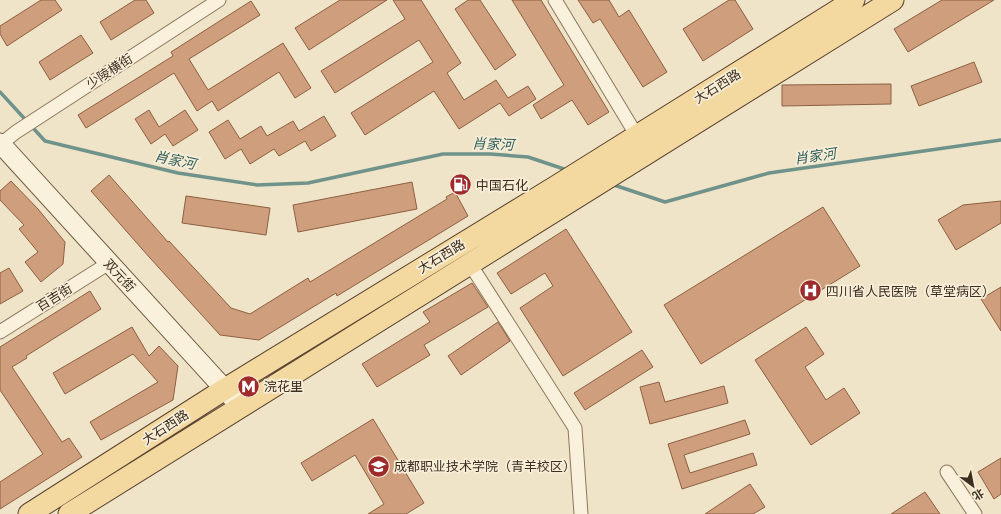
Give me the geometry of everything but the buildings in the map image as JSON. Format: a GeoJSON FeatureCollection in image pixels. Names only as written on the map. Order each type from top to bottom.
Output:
{"type":"FeatureCollection","features":[{"type":"Feature","properties":{"kind":"main road","name":"大石西路"},"geometry":{"type":"LineString","coordinates":[[29,514],[225,389],[555,187],[854,0]]}},
{"type":"Feature","properties":{"kind":"main road","name":"大石西路"},"geometry":{"type":"LineString","coordinates":[[69,514],[240,406],[894,0]]}},
{"type":"Feature","properties":{"kind":"main road","name":"双元街"},"geometry":{"type":"LineString","coordinates":[[0,144],[240,406]]}},
{"type":"Feature","properties":{"kind":"street","name":"少陵横街"},"geometry":{"type":"LineString","coordinates":[[0,144],[16,132],[219,0]]}},
{"type":"Feature","properties":{"kind":"street"},"geometry":{"type":"LineString","coordinates":[[555,0],[637,136]]}},
{"type":"Feature","properties":{"kind":"street","name":"百吉街"},"geometry":{"type":"LineString","coordinates":[[0,332],[109,262]]}},
{"type":"Feature","properties":{"kind":"street"},"geometry":{"type":"LineString","coordinates":[[470,264],[575,428],[581,514]]}},
{"type":"Feature","properties":{"kind":"street"},"geometry":{"type":"LineString","coordinates":[[947,472],[975,514]]}},
{"type":"Feature","properties":{"kind":"waterway","name":"肖家河"},"geometry":{"type":"LineString","coordinates":[[0,92],[45,141],[178,173],[257,185],[308,183],[443,154],[490,154],[528,157],[567,170]]}},
{"type":"Feature","properties":{"kind":"waterway","name":"肖家河"},"geometry":{"type":"LineString","coordinates":[[611,184],[665,202],[769,173],[1001,140]]}},
{"type":"Feature","properties":{"kind":"place","name":"中国石化"},"geometry":{"type":"Point","coordinates":[461,185]}},
{"type":"Feature","properties":{"kind":"place","name":"四川省人民医院（草堂病区）"},"geometry":{"type":"Point","coordinates":[810,291]}},
{"type":"Feature","properties":{"kind":"place","name":"浣花里"},"geometry":{"type":"Point","coordinates":[248,386]}},
{"type":"Feature","properties":{"kind":"place","name":"成都职业技术学院（青羊校区）"},"geometry":{"type":"Point","coordinates":[378,466]}}]}
